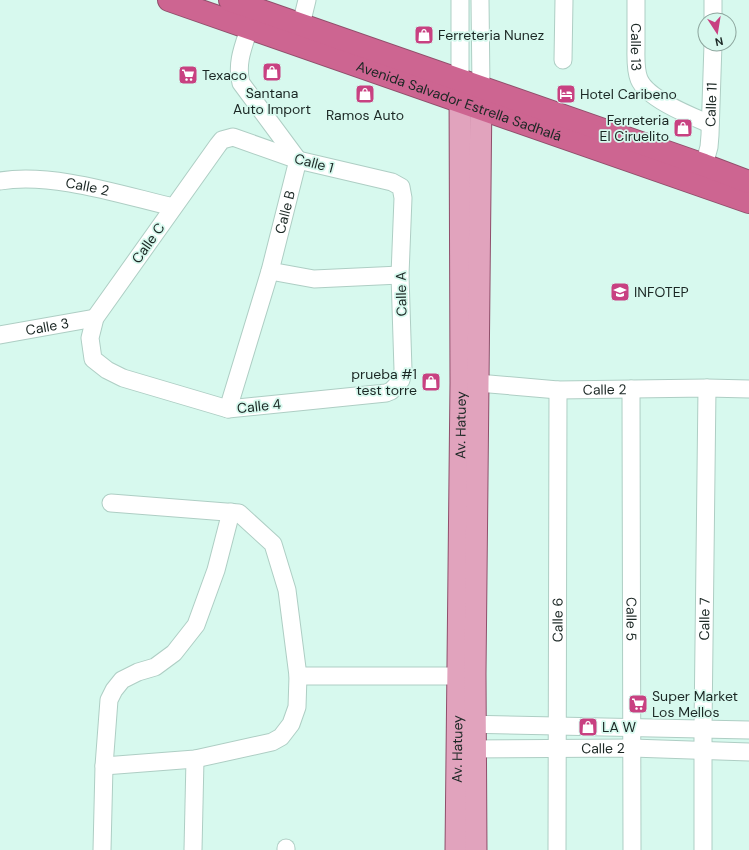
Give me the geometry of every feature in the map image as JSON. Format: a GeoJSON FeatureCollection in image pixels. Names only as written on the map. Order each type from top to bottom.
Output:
{"type":"FeatureCollection","features":[{"type":"Feature","properties":{"kind":"highway","name":"Avenida Salvador Estrella Sadhalá"},"geometry":{"type":"LineString","coordinates":[[169,0],[249,29],[298,35],[460,80],[704,164],[749,182]]}},
{"type":"Feature","properties":{"kind":"highway","name":"Avenida Salvador Estrella Sadhalá"},"geometry":{"type":"LineString","coordinates":[[230,0],[298,35],[460,103],[749,202]]}},
{"type":"Feature","properties":{"kind":"main road","name":"Av. Hatuey"},"geometry":{"type":"LineString","coordinates":[[460,80],[469,383],[467,748],[476,850]]}},
{"type":"Feature","properties":{"kind":"main road","name":"Av. Hatuey"},"geometry":{"type":"LineString","coordinates":[[467,724],[457,676],[481,87]]}},
{"type":"Feature","properties":{"kind":"main road","name":"Av. Hatuey"},"geometry":{"type":"LineString","coordinates":[[456,850],[467,748]]}},
{"type":"Feature","properties":{"kind":"street"},"geometry":{"type":"LineString","coordinates":[[298,35],[307,0]]}},
{"type":"Feature","properties":{"kind":"street","name":"Av. Hatuey"},"geometry":{"type":"LineString","coordinates":[[460,0],[460,80]]}},
{"type":"Feature","properties":{"kind":"street"},"geometry":{"type":"LineString","coordinates":[[480,0],[481,87]]}},
{"type":"Feature","properties":{"kind":"street"},"geometry":{"type":"LineString","coordinates":[[564,0],[564,60]]}},
{"type":"Feature","properties":{"kind":"street","name":"Calle 13"},"geometry":{"type":"LineString","coordinates":[[636,0],[636,67],[641,84],[662,101],[710,124]]}},
{"type":"Feature","properties":{"kind":"street"},"geometry":{"type":"LineString","coordinates":[[713,0],[713,12]]}},
{"type":"Feature","properties":{"kind":"street"},"geometry":{"type":"LineString","coordinates":[[249,29],[238,64],[241,83],[298,160]]}},
{"type":"Feature","properties":{"kind":"street","name":"Calle 11"},"geometry":{"type":"LineString","coordinates":[[704,164],[709,147],[713,52]]}},
{"type":"Feature","properties":{"kind":"street","name":"Calle 1"},"geometry":{"type":"LineString","coordinates":[[228,138],[238,139],[298,160],[392,182],[401,187]]}},
{"type":"Feature","properties":{"kind":"street","name":"Calle C"},"geometry":{"type":"LineString","coordinates":[[93,359],[90,338],[96,318],[218,145],[222,140],[228,138]]}},
{"type":"Feature","properties":{"kind":"street","name":"Calle B"},"geometry":{"type":"LineString","coordinates":[[228,409],[270,271],[298,160]]}},
{"type":"Feature","properties":{"kind":"street","name":"Calle 2"},"geometry":{"type":"LineString","coordinates":[[0,181],[16,179],[60,182],[98,189],[173,207]]}},
{"type":"Feature","properties":{"kind":"street","name":"Calle A"},"geometry":{"type":"LineString","coordinates":[[386,394],[395,388],[401,380],[403,370],[400,275],[404,198],[401,187]]}},
{"type":"Feature","properties":{"kind":"street"},"geometry":{"type":"LineString","coordinates":[[270,271],[314,278],[400,275]]}},
{"type":"Feature","properties":{"kind":"street","name":"Calle 3"},"geometry":{"type":"LineString","coordinates":[[0,335],[96,318]]}},
{"type":"Feature","properties":{"kind":"street","name":"Calle 4"},"geometry":{"type":"LineString","coordinates":[[93,359],[107,370],[123,378],[228,409],[386,394]]}},
{"type":"Feature","properties":{"kind":"street","name":"Calle 2"},"geometry":{"type":"LineString","coordinates":[[469,383],[558,390],[707,388],[749,389]]}},
{"type":"Feature","properties":{"kind":"street","name":"Calle 7"},"geometry":{"type":"LineString","coordinates":[[703,850],[707,388]]}},
{"type":"Feature","properties":{"kind":"street","name":"Calle 5"},"geometry":{"type":"LineString","coordinates":[[631,389],[632,850]]}},
{"type":"Feature","properties":{"kind":"street","name":"Calle 6"},"geometry":{"type":"LineString","coordinates":[[557,850],[558,390]]}},
{"type":"Feature","properties":{"kind":"street"},"geometry":{"type":"LineString","coordinates":[[104,766],[195,759],[272,742],[281,737],[291,724],[297,707],[298,676],[287,590],[273,544],[239,514],[231,512],[111,503]]}},
{"type":"Feature","properties":{"kind":"street"},"geometry":{"type":"LineString","coordinates":[[102,850],[104,766],[109,700],[114,690],[122,680],[138,672],[155,667],[165,661],[186,640],[196,625],[216,570],[231,512]]}},
{"type":"Feature","properties":{"kind":"street"},"geometry":{"type":"LineString","coordinates":[[298,676],[457,676]]}},
{"type":"Feature","properties":{"kind":"street","name":"Calle 2"},"geometry":{"type":"LineString","coordinates":[[467,724],[749,730]]}},
{"type":"Feature","properties":{"kind":"street","name":"Calle 2"},"geometry":{"type":"LineString","coordinates":[[467,748],[632,748],[749,752]]}},
{"type":"Feature","properties":{"kind":"street"},"geometry":{"type":"LineString","coordinates":[[193,850],[195,759]]}},
{"type":"Feature","properties":{"kind":"place","name":"Ferreteria Nunez"},"geometry":{"type":"Point","coordinates":[424,35]}},
{"type":"Feature","properties":{"kind":"place","name":"Santana Auto Import"},"geometry":{"type":"Point","coordinates":[272,72]}},
{"type":"Feature","properties":{"kind":"place","name":"Texaco"},"geometry":{"type":"Point","coordinates":[188,75]}},
{"type":"Feature","properties":{"kind":"place","name":"Ramos Auto"},"geometry":{"type":"Point","coordinates":[365,94]}},
{"type":"Feature","properties":{"kind":"place","name":"Hotel Caribeno"},"geometry":{"type":"Point","coordinates":[566,94]}},
{"type":"Feature","properties":{"kind":"place","name":"Ferreteria El Ciruelito"},"geometry":{"type":"Point","coordinates":[683,128]}},
{"type":"Feature","properties":{"kind":"place","name":"INFOTEP"},"geometry":{"type":"Point","coordinates":[620,292]}},
{"type":"Feature","properties":{"kind":"place","name":"prueba #1 test torre"},"geometry":{"type":"Point","coordinates":[431,382]}},
{"type":"Feature","properties":{"kind":"place","name":"Super Market Los Mellos"},"geometry":{"type":"Point","coordinates":[638,704]}},
{"type":"Feature","properties":{"kind":"place","name":"LA W"},"geometry":{"type":"Point","coordinates":[588,727]}}]}
